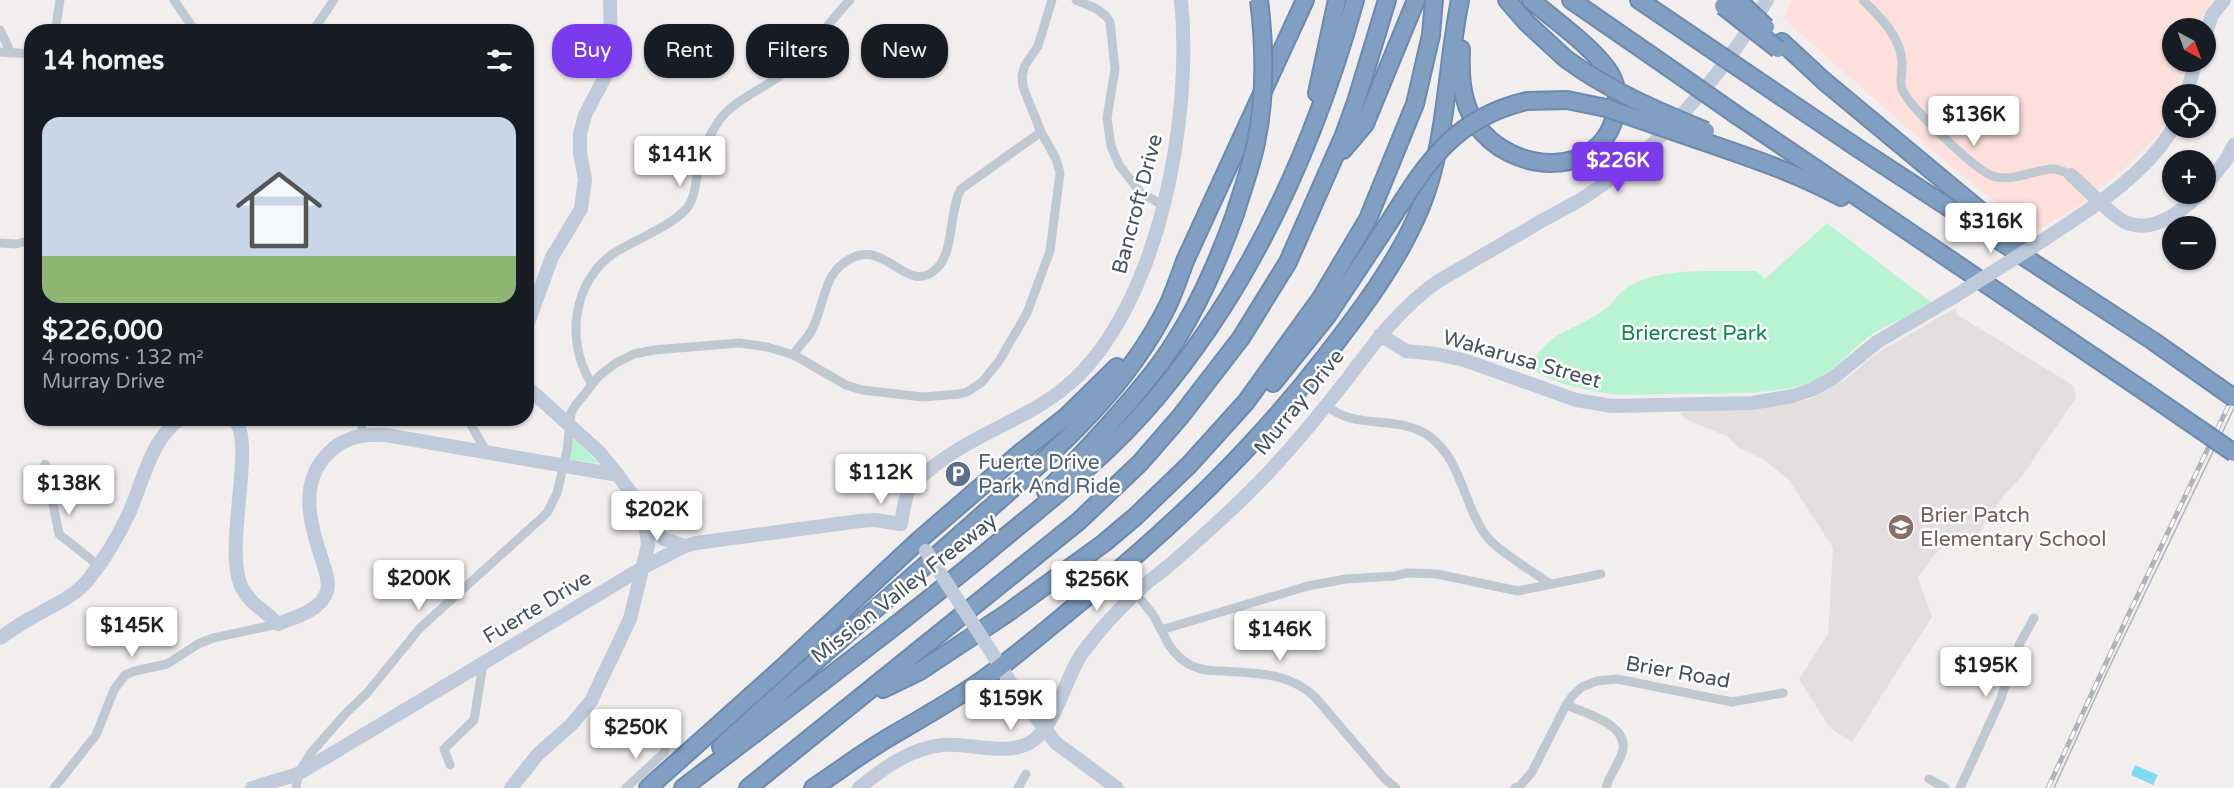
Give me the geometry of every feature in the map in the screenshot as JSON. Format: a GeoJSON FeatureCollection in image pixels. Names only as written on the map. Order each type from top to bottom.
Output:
{"type":"FeatureCollection","features":[{"type":"Feature","properties":{"kind":"highway"},"geometry":{"type":"LineString","coordinates":[[998,543],[1092,444],[1154,372],[1196,305],[1224,244],[1256,144],[1264,87],[1263,34],[1259,0]]}},
{"type":"Feature","properties":{"kind":"highway"},"geometry":{"type":"LineString","coordinates":[[1272,70],[1298,0]]}},
{"type":"Feature","properties":{"kind":"highway"},"geometry":{"type":"LineString","coordinates":[[677,788],[794,679],[864,620],[1079,427],[1103,401],[1143,346],[1169,303],[1185,261],[1305,0]]}},
{"type":"Feature","properties":{"kind":"highway"},"geometry":{"type":"LineString","coordinates":[[1306,143],[1337,0]]}},
{"type":"Feature","properties":{"kind":"highway","name":"Mission Valley Freeway"},"geometry":{"type":"LineString","coordinates":[[683,788],[953,581],[1097,462],[1156,399],[1198,343],[1266,234],[1288,189],[1339,59],[1355,0]]}},
{"type":"Feature","properties":{"kind":"highway"},"geometry":{"type":"LineString","coordinates":[[748,788],[1079,521],[1140,463],[1180,417],[1241,338],[1288,262],[1335,159],[1356,102],[1387,0]]}},
{"type":"Feature","properties":{"kind":"highway"},"geometry":{"type":"LineString","coordinates":[[1335,159],[1365,124],[1416,0]]}},
{"type":"Feature","properties":{"kind":"highway"},"geometry":{"type":"LineString","coordinates":[[1213,439],[1246,402],[1321,298],[1368,219],[1415,104],[1431,35],[1434,0]]}},
{"type":"Feature","properties":{"kind":"highway"},"geometry":{"type":"LineString","coordinates":[[1461,0],[1461,85],[1464,98],[1477,126],[1492,143],[1515,157],[1537,163],[1564,162],[1590,152],[1609,132],[1614,119],[1617,92],[1611,76],[1602,63],[1531,0]]}},
{"type":"Feature","properties":{"kind":"highway"},"geometry":{"type":"LineString","coordinates":[[813,788],[1000,667],[1139,553],[1206,492],[1237,461],[1298,392],[1354,317],[1401,247],[1420,210],[1436,161],[1461,0]]}},
{"type":"Feature","properties":{"kind":"highway"},"geometry":{"type":"LineString","coordinates":[[1507,0],[1549,44],[1589,76],[1701,135],[1809,180],[1916,238]]}},
{"type":"Feature","properties":{"kind":"highway"},"geometry":{"type":"LineString","coordinates":[[1570,0],[2234,453]]}},
{"type":"Feature","properties":{"kind":"highway"},"geometry":{"type":"LineString","coordinates":[[1639,0],[2234,398]]}},
{"type":"Feature","properties":{"kind":"highway"},"geometry":{"type":"LineString","coordinates":[[1726,2],[2075,290]]}},
{"type":"Feature","properties":{"kind":"highway"},"geometry":{"type":"LineString","coordinates":[[858,701],[920,671],[1067,571],[1136,516],[1213,439],[1265,392],[1327,316],[1421,172],[1452,137],[1488,114],[1527,101],[1567,100],[1606,108],[1701,135]]}},
{"type":"Feature","properties":{"kind":"highway"},"geometry":{"type":"LineString","coordinates":[[648,788],[1094,392],[1139,340],[1185,261]]}},
{"type":"Feature","properties":{"kind":"main road"},"geometry":{"type":"LineString","coordinates":[[534,306],[552,257],[581,209],[585,179],[580,153],[580,134],[585,115],[608,71],[611,60],[610,0]]}},
{"type":"Feature","properties":{"kind":"main road","name":"Bancroft Drive"},"geometry":{"type":"LineString","coordinates":[[901,524],[909,489],[927,472],[966,443],[1049,400],[1097,357],[1138,287],[1163,205],[1180,119],[1183,53],[1181,0]]}},
{"type":"Feature","properties":{"kind":"main road","name":"Murray Drive"},"geometry":{"type":"LineString","coordinates":[[1045,730],[1082,653],[1136,593],[1222,518],[1278,463],[1380,334],[1405,308],[1427,289],[1582,199],[1643,152],[1709,83],[1739,45],[1767,0]]}},
{"type":"Feature","properties":{"kind":"main road"},"geometry":{"type":"LineString","coordinates":[[2211,18],[2224,0]]}},
{"type":"Feature","properties":{"kind":"main road","name":"Wakarusa Street"},"geometry":{"type":"LineString","coordinates":[[1380,334],[1406,351],[1464,360],[1576,400],[1612,406],[1752,403],[1795,396],[1833,378],[1877,342],[1952,298],[2101,201],[2142,165],[2166,138]]}},
{"type":"Feature","properties":{"kind":"main road"},"geometry":{"type":"LineString","coordinates":[[2216,173],[2234,145]]}},
{"type":"Feature","properties":{"kind":"main road"},"geometry":{"type":"LineString","coordinates":[[2071,175],[2124,222],[2140,225],[2160,223],[2189,204]]}},
{"type":"Feature","properties":{"kind":"main road"},"geometry":{"type":"LineString","coordinates":[[511,788],[538,754],[571,725],[591,701],[630,620],[648,545],[645,521],[634,497],[618,475],[598,452],[534,393]]}},
{"type":"Feature","properties":{"kind":"main road"},"geometry":{"type":"LineString","coordinates":[[0,638],[32,617],[61,602],[81,587],[99,566],[129,514],[155,448],[164,433],[172,426]]}},
{"type":"Feature","properties":{"kind":"main road"},"geometry":{"type":"LineString","coordinates":[[239,426],[242,445],[240,490],[235,526],[237,575],[243,590],[252,602],[278,624],[309,611],[327,592],[327,578],[309,511],[310,487],[316,469],[327,454],[340,444],[363,435],[386,435],[618,475]]}},
{"type":"Feature","properties":{"kind":"main road","name":"Fuerte Drive"},"geometry":{"type":"LineString","coordinates":[[252,788],[298,774],[644,567],[685,546],[860,521],[875,520],[901,524]]}},
{"type":"Feature","properties":{"kind":"main road"},"geometry":{"type":"LineString","coordinates":[[645,521],[664,539],[685,546]]}},
{"type":"Feature","properties":{"kind":"main road"},"geometry":{"type":"LineString","coordinates":[[901,524],[922,546],[1000,667],[1045,730],[1056,743],[1116,788]]}},
{"type":"Feature","properties":{"kind":"main road"},"geometry":{"type":"LineString","coordinates":[[859,788],[892,763],[922,749],[951,744],[993,748],[1012,747],[1034,740],[1045,730]]}},
{"type":"Feature","properties":{"kind":"street"},"geometry":{"type":"LineString","coordinates":[[56,24],[60,0]]}},
{"type":"Feature","properties":{"kind":"street"},"geometry":{"type":"LineString","coordinates":[[174,0],[190,24]]}},
{"type":"Feature","properties":{"kind":"street"},"geometry":{"type":"LineString","coordinates":[[318,24],[334,0]]}},
{"type":"Feature","properties":{"kind":"street"},"geometry":{"type":"LineString","coordinates":[[592,384],[584,371],[575,335],[576,310],[580,297],[597,268],[612,254],[680,215],[691,202],[699,167],[719,121],[728,111],[789,69],[850,0]]}},
{"type":"Feature","properties":{"kind":"street"},"geometry":{"type":"LineString","coordinates":[[296,788],[298,774],[310,754],[346,713],[368,693],[420,628],[509,546],[543,519],[554,500],[563,465],[571,413],[592,384],[607,369],[625,357],[654,350],[739,343],[767,346],[794,355],[846,385],[862,390],[922,397],[967,392],[982,382],[999,361],[1027,313],[1050,251],[1060,173],[1056,159],[1041,132],[1023,87],[1022,75],[1040,39],[1052,0]]}},
{"type":"Feature","properties":{"kind":"street"},"geometry":{"type":"LineString","coordinates":[[1076,0],[1095,8],[1110,22],[1115,69],[1107,118],[1111,146],[1119,165],[1141,193],[1163,205]]}},
{"type":"Feature","properties":{"kind":"street"},"geometry":{"type":"LineString","coordinates":[[1863,0],[1883,20],[1898,44],[1902,60],[1901,87],[1904,93],[1921,114],[1970,161],[1989,175],[2001,178],[2056,169],[2071,175]]}},
{"type":"Feature","properties":{"kind":"street"},"geometry":{"type":"LineString","coordinates":[[0,30],[11,53]]}},
{"type":"Feature","properties":{"kind":"street"},"geometry":{"type":"LineString","coordinates":[[0,52],[24,54]]}},
{"type":"Feature","properties":{"kind":"street"},"geometry":{"type":"LineString","coordinates":[[794,355],[799,345],[810,333],[831,277],[841,265],[854,258],[869,255],[884,258],[901,271],[914,277],[934,271],[946,254],[955,201],[961,189],[1041,132]]}},
{"type":"Feature","properties":{"kind":"street"},"geometry":{"type":"LineString","coordinates":[[0,243],[24,242]]}},
{"type":"Feature","properties":{"kind":"street"},"geometry":{"type":"LineString","coordinates":[[1326,405],[1334,412],[1352,419],[1394,422],[1428,435],[1443,448],[1454,464],[1481,528],[1489,540],[1550,584]]}},
{"type":"Feature","properties":{"kind":"street"},"geometry":{"type":"LineString","coordinates":[[362,426],[363,435]]}},
{"type":"Feature","properties":{"kind":"street"},"geometry":{"type":"LineString","coordinates":[[472,426],[487,453]]}},
{"type":"Feature","properties":{"kind":"street"},"geometry":{"type":"LineString","coordinates":[[45,464],[59,534],[99,566]]}},
{"type":"Feature","properties":{"kind":"street"},"geometry":{"type":"LineString","coordinates":[[1161,630],[1308,586],[1346,579],[1395,576],[1406,573],[1437,574],[1518,591],[1601,574]]}},
{"type":"Feature","properties":{"kind":"street"},"geometry":{"type":"LineString","coordinates":[[1136,593],[1176,655],[1197,668],[1270,674],[1302,687],[1315,698],[1385,779],[1396,788]]}},
{"type":"Feature","properties":{"kind":"street"},"geometry":{"type":"LineString","coordinates":[[1960,788],[2000,702],[2020,643],[2034,618]]}},
{"type":"Feature","properties":{"kind":"street"},"geometry":{"type":"LineString","coordinates":[[54,788],[96,735],[114,690],[126,675],[167,664],[198,644],[213,638],[278,624]]}},
{"type":"Feature","properties":{"kind":"street"},"geometry":{"type":"LineString","coordinates":[[450,765],[444,749],[474,720],[483,664]]}},
{"type":"Feature","properties":{"kind":"street","name":"Brier Road"},"geometry":{"type":"LineString","coordinates":[[1515,788],[1520,786],[1532,772],[1566,705],[1582,687],[1608,679],[1656,686],[1732,702],[1783,693]]}},
{"type":"Feature","properties":{"kind":"street"},"geometry":{"type":"LineString","coordinates":[[1566,705],[1608,723],[1622,739],[1623,748],[1609,776],[1606,788]]}},
{"type":"Feature","properties":{"kind":"street"},"geometry":{"type":"LineString","coordinates":[[626,788],[665,752],[665,741]]}},
{"type":"Feature","properties":{"kind":"street"},"geometry":{"type":"LineString","coordinates":[[1018,788],[1026,774]]}},
{"type":"Feature","properties":{"kind":"street"},"geometry":{"type":"LineString","coordinates":[[1929,779],[1945,788]]}},
{"type":"Feature","properties":{"kind":"shaded area"},"geometry":{"type":"Polygon","coordinates":[[[1792,0],[2212,0],[2202,18],[2162,18],[2162,72],[2184,72],[2181,84],[2162,84],[2162,128],[2158,135],[2126,167],[2076,207],[2033,233],[1940,157],[1783,18],[1792,0]]]}},
{"type":"Feature","properties":{"kind":"shaded area","name":"Brier Patch Elementary School"},"geometry":{"type":"Polygon","coordinates":[[[1957,307],[1956,314],[2074,386],[2076,398],[2022,476],[2004,495],[1974,542],[1940,550],[1918,578],[1932,617],[1852,742],[1830,728],[1799,679],[1828,634],[1833,548],[1789,480],[1764,460],[1739,448],[1728,437],[1686,419],[1679,413],[1788,404],[1810,399],[1846,379],[1874,355],[1957,307]]]}},
{"type":"Feature","properties":{"kind":"green space","name":"Briercrest Park"},"geometry":{"type":"Polygon","coordinates":[[[1827,223],[1932,303],[1876,332],[1832,369],[1815,380],[1764,392],[1619,395],[1570,386],[1530,368],[1537,355],[1553,339],[1601,312],[1624,290],[1641,280],[1673,273],[1707,271],[1756,271],[1765,279],[1827,223]]]}},
{"type":"Feature","properties":{"kind":"green space"},"geometry":{"type":"Polygon","coordinates":[[[570,435],[598,462],[598,463],[566,459],[570,435]]]}},
{"type":"Feature","properties":{"kind":"water"},"geometry":{"type":"Polygon","coordinates":[[[2135,765],[2158,775],[2153,785],[2131,775],[2135,765]]]}},
{"type":"Feature","properties":{"kind":"tram line"},"geometry":{"type":"LineString","coordinates":[[2054,788],[2234,408]]}},
{"type":"Feature","properties":{"kind":"railway"},"geometry":{"type":"LineString","coordinates":[[2048,788],[2234,394]]}},
{"type":"Feature","properties":{"kind":"place","name":"Fuerte Drive Park And Ride"},"geometry":{"type":"Point","coordinates":[958,474]}},
{"type":"Feature","properties":{"kind":"place","name":"Brier Patch Elementary School"},"geometry":{"type":"Point","coordinates":[1901,527]}}]}
